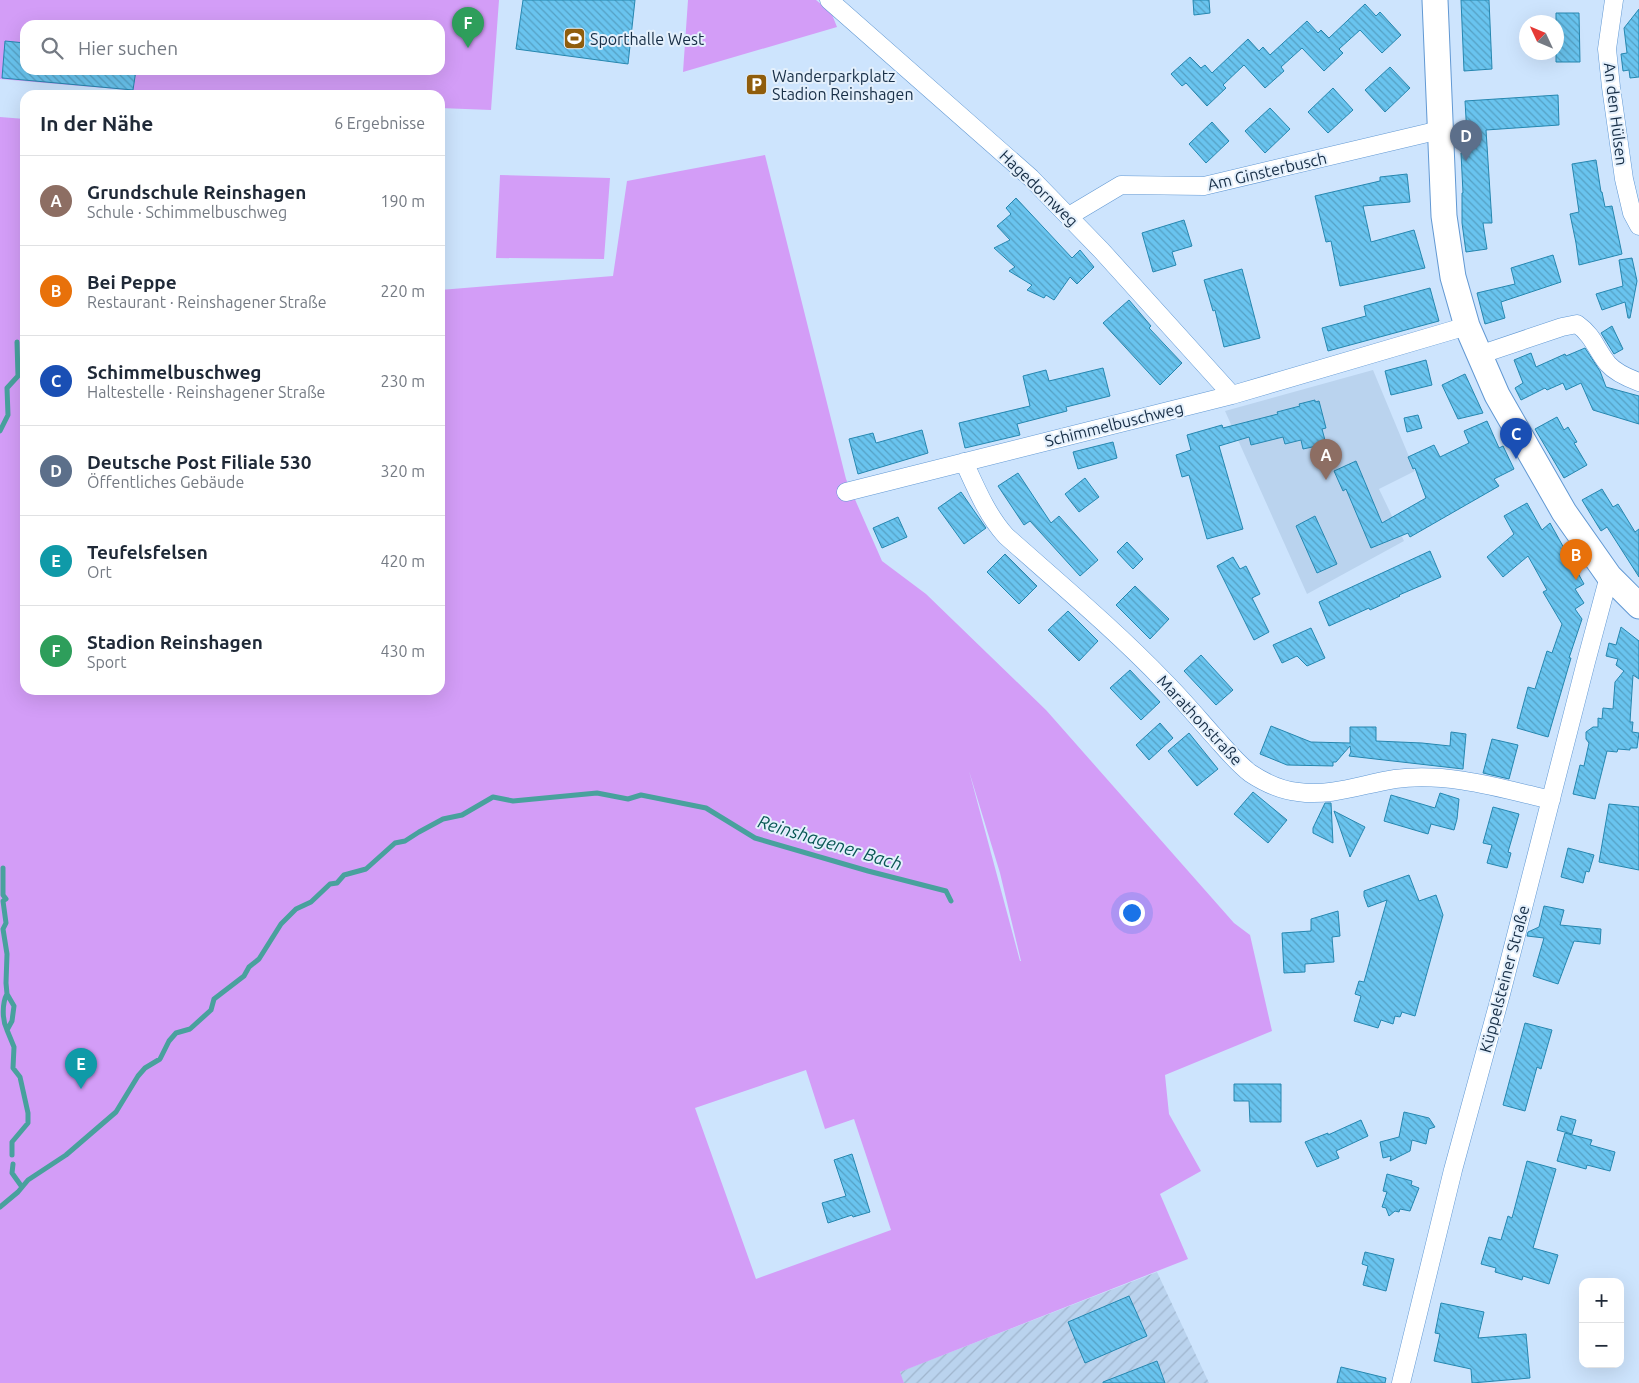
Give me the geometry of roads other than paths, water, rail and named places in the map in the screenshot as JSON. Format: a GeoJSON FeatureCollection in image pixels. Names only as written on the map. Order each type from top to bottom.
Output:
{"type":"FeatureCollection","features":[{"type":"Feature","properties":{"kind":"main road"},"geometry":{"type":"LineString","coordinates":[[1435,0],[1444,216],[1453,277],[1467,326],[1497,395],[1542,474],[1585,544],[1609,576],[1639,606]]}},
{"type":"Feature","properties":{"kind":"street","name":"Hagedornweg"},"geometry":{"type":"LineString","coordinates":[[829,0],[995,145],[1070,216],[1232,395]]}},
{"type":"Feature","properties":{"kind":"street","name":"An den Hülsen"},"geometry":{"type":"LineString","coordinates":[[1614,0],[1608,49],[1611,87],[1624,179],[1632,213],[1639,226]]}},
{"type":"Feature","properties":{"kind":"street","name":"Am Ginsterbusch"},"geometry":{"type":"LineString","coordinates":[[1070,216],[1121,185],[1204,186],[1440,130]]}},
{"type":"Feature","properties":{"kind":"street"},"geometry":{"type":"LineString","coordinates":[[1479,355],[1562,327],[1577,324],[1587,331],[1609,366],[1623,376],[1639,382]]}},
{"type":"Feature","properties":{"kind":"street","name":"Schimmelbuschweg"},"geometry":{"type":"LineString","coordinates":[[846,492],[1232,395],[1467,326]]}},
{"type":"Feature","properties":{"kind":"street","name":"Marathonstraße"},"geometry":{"type":"LineString","coordinates":[[964,462],[988,511],[996,525],[1006,536],[1135,651],[1234,759],[1269,785],[1298,792],[1320,794],[1396,779],[1454,779],[1477,782],[1551,800]]}},
{"type":"Feature","properties":{"kind":"street","name":"Küppelsteiner Straße"},"geometry":{"type":"LineString","coordinates":[[1400,1383],[1453,1170],[1609,576]]}},
{"type":"Feature","properties":{"kind":"waterway"},"geometry":{"type":"LineString","coordinates":[[0,431],[8,415],[7,388],[18,376],[17,342]]}},
{"type":"Feature","properties":{"kind":"waterway","name":"Reinshagener Bach"},"geometry":{"type":"LineString","coordinates":[[0,1207],[18,1192],[28,1180],[66,1155],[116,1112],[138,1076],[145,1068],[160,1059],[169,1041],[176,1033],[190,1029],[211,1010],[214,999],[244,976],[249,967],[259,959],[281,924],[296,909],[311,902],[330,884],[337,883],[344,875],[366,869],[395,843],[405,841],[443,819],[462,815],[493,797],[513,801],[597,793],[628,799],[641,795],[706,808],[755,838],[868,871],[946,891],[951,901]]}},
{"type":"Feature","properties":{"kind":"waterway"},"geometry":{"type":"LineString","coordinates":[[3,868],[3,895],[6,899],[3,901],[6,923],[3,929],[7,954],[6,983],[7,994],[14,1006],[12,1021],[7,1030],[14,1047],[13,1068],[20,1077],[28,1113],[28,1123],[12,1142],[12,1155]]}},
{"type":"Feature","properties":{"kind":"waterway"},"geometry":{"type":"LineString","coordinates":[[7,994],[3,1012],[7,1030]]}},
{"type":"Feature","properties":{"kind":"waterway"},"geometry":{"type":"LineString","coordinates":[[13,1164],[12,1173],[22,1187]]}},
{"type":"Feature","properties":{"kind":"place","name":"Sporthalle West"},"geometry":{"type":"Point","coordinates":[574,39]}},
{"type":"Feature","properties":{"kind":"place","name":"Stadion Reinshagen"},"geometry":{"type":"Point","coordinates":[468,48]}},
{"type":"Feature","properties":{"kind":"place","name":"Wanderparkplatz Stadion Reinshagen"},"geometry":{"type":"Point","coordinates":[756,85]}},
{"type":"Feature","properties":{"kind":"place","name":"Deutsche Post Filiale 530"},"geometry":{"type":"Point","coordinates":[1466,161]}},
{"type":"Feature","properties":{"kind":"place","name":"Schimmelbuschweg"},"geometry":{"type":"Point","coordinates":[1516,459]}},
{"type":"Feature","properties":{"kind":"place","name":"Grundschule Reinshagen"},"geometry":{"type":"Point","coordinates":[1326,480]}},
{"type":"Feature","properties":{"kind":"place","name":"Bei Peppe"},"geometry":{"type":"Point","coordinates":[1576,580]}},
{"type":"Feature","properties":{"kind":"place","name":"Teufelsfelsen"},"geometry":{"type":"Point","coordinates":[81,1089]}}]}
